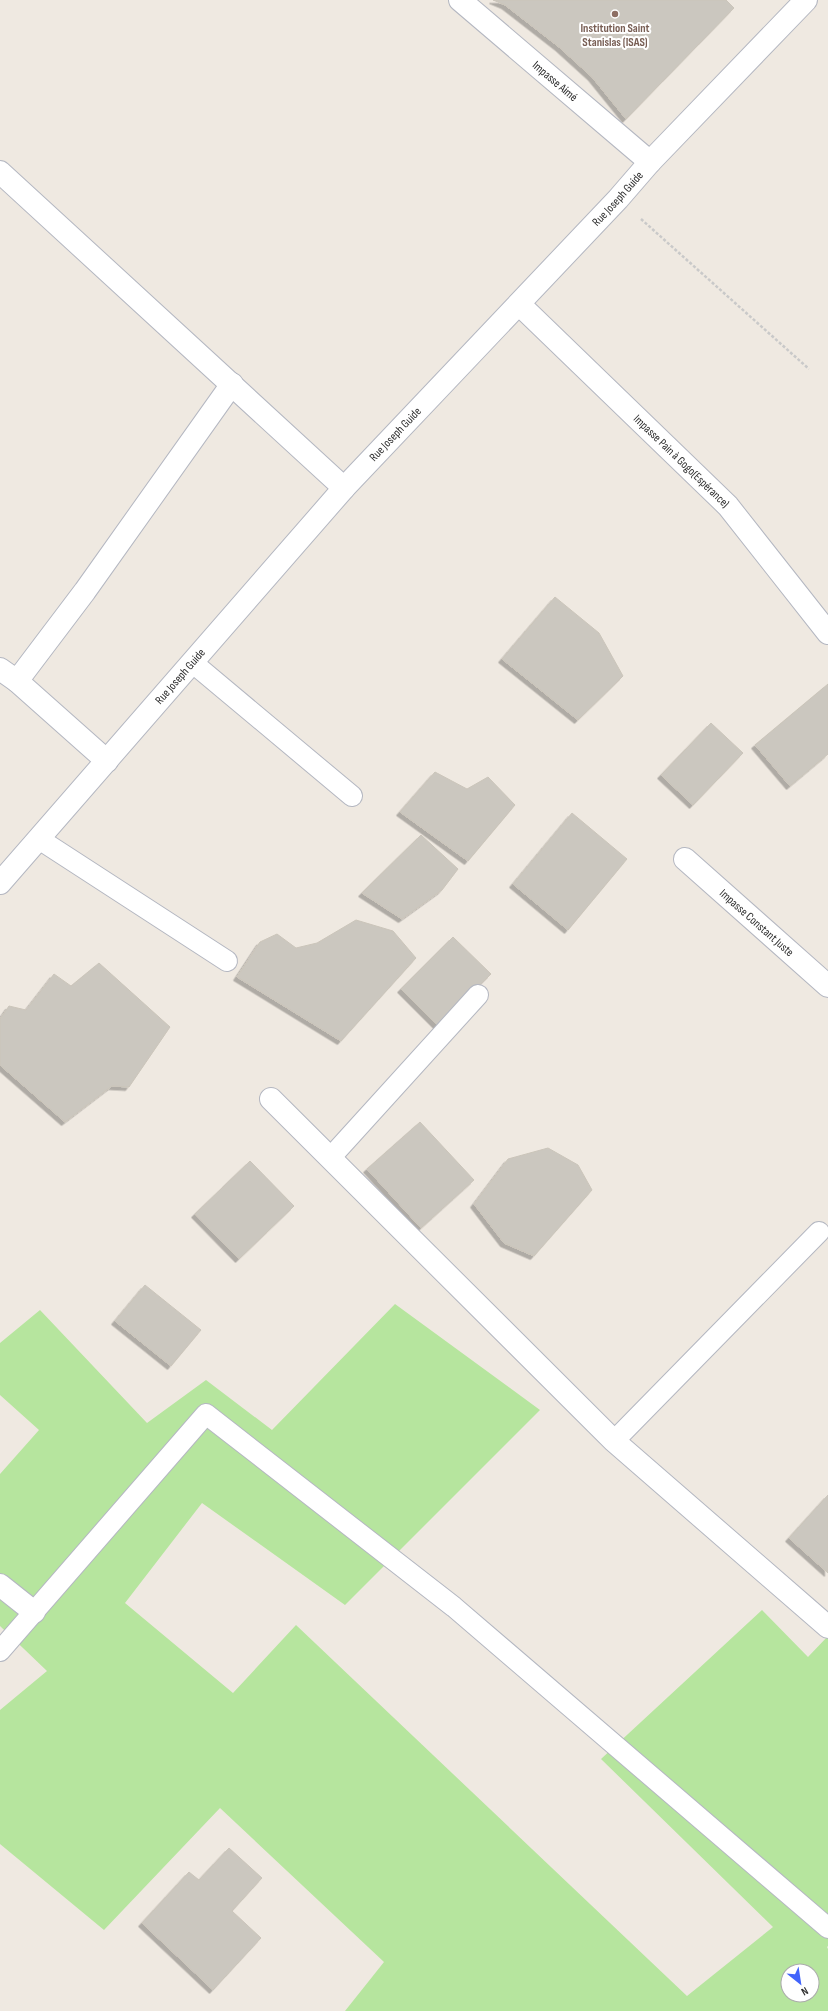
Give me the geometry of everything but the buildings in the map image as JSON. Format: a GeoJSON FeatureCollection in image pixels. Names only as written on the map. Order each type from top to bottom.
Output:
{"type":"FeatureCollection","features":[{"type":"Feature","properties":{"kind":"street","name":"Impasse Aimé"},"geometry":{"type":"LineString","coordinates":[[460,0],[650,162]]}},
{"type":"Feature","properties":{"kind":"street","name":"Rue Joseph Guide"},"geometry":{"type":"LineString","coordinates":[[0,883],[344,488],[618,199],[650,162],[806,0]]}},
{"type":"Feature","properties":{"kind":"street"},"geometry":{"type":"LineString","coordinates":[[0,172],[344,488]]}},
{"type":"Feature","properties":{"kind":"street","name":"Impasse Pain à Gogo(Espérance)"},"geometry":{"type":"LineString","coordinates":[[519,304],[728,506],[828,633]]}},
{"type":"Feature","properties":{"kind":"street"},"geometry":{"type":"LineString","coordinates":[[107,761],[9,675],[85,591],[232,384]]}},
{"type":"Feature","properties":{"kind":"street","name":"Impasse Constant Juste"},"geometry":{"type":"LineString","coordinates":[[685,859],[828,986]]}},
{"type":"Feature","properties":{"kind":"street"},"geometry":{"type":"LineString","coordinates":[[271,1099],[331,1157],[614,1441],[828,1627]]}},
{"type":"Feature","properties":{"kind":"street"},"geometry":{"type":"LineString","coordinates":[[0,1585],[34,1612]]}},
{"type":"Feature","properties":{"kind":"lane"},"geometry":{"type":"LineString","coordinates":[[193,663],[352,796]]}},
{"type":"Feature","properties":{"kind":"lane"},"geometry":{"type":"LineString","coordinates":[[39,839],[227,961]]}},
{"type":"Feature","properties":{"kind":"lane"},"geometry":{"type":"LineString","coordinates":[[331,1157],[478,995]]}},
{"type":"Feature","properties":{"kind":"lane"},"geometry":{"type":"LineString","coordinates":[[614,1441],[819,1232]]}},
{"type":"Feature","properties":{"kind":"lane"},"geometry":{"type":"LineString","coordinates":[[0,1651],[206,1414],[454,1607],[828,1928]]}},
{"type":"Feature","properties":{"kind":"path"},"geometry":{"type":"LineString","coordinates":[[618,199],[809,369]]}},
{"type":"Feature","properties":{"kind":"green space"},"geometry":{"type":"Polygon","coordinates":[[[395,1304],[540,1410],[345,1605],[202,1503],[125,1603],[233,1693],[296,1625],[687,1996],[773,1927],[601,1759],[762,1610],[808,1657],[828,1636],[828,2011],[345,2011],[384,1962],[220,1808],[104,1930],[0,1844],[0,1710],[47,1671],[0,1626],[0,1474],[39,1430],[0,1395],[0,1343],[40,1310],[147,1423],[206,1380],[272,1430],[395,1304]]]}},
{"type":"Feature","properties":{"kind":"place","name":"Institution Saint Stanislas (ISAS)"},"geometry":{"type":"Point","coordinates":[615,14]}}]}
